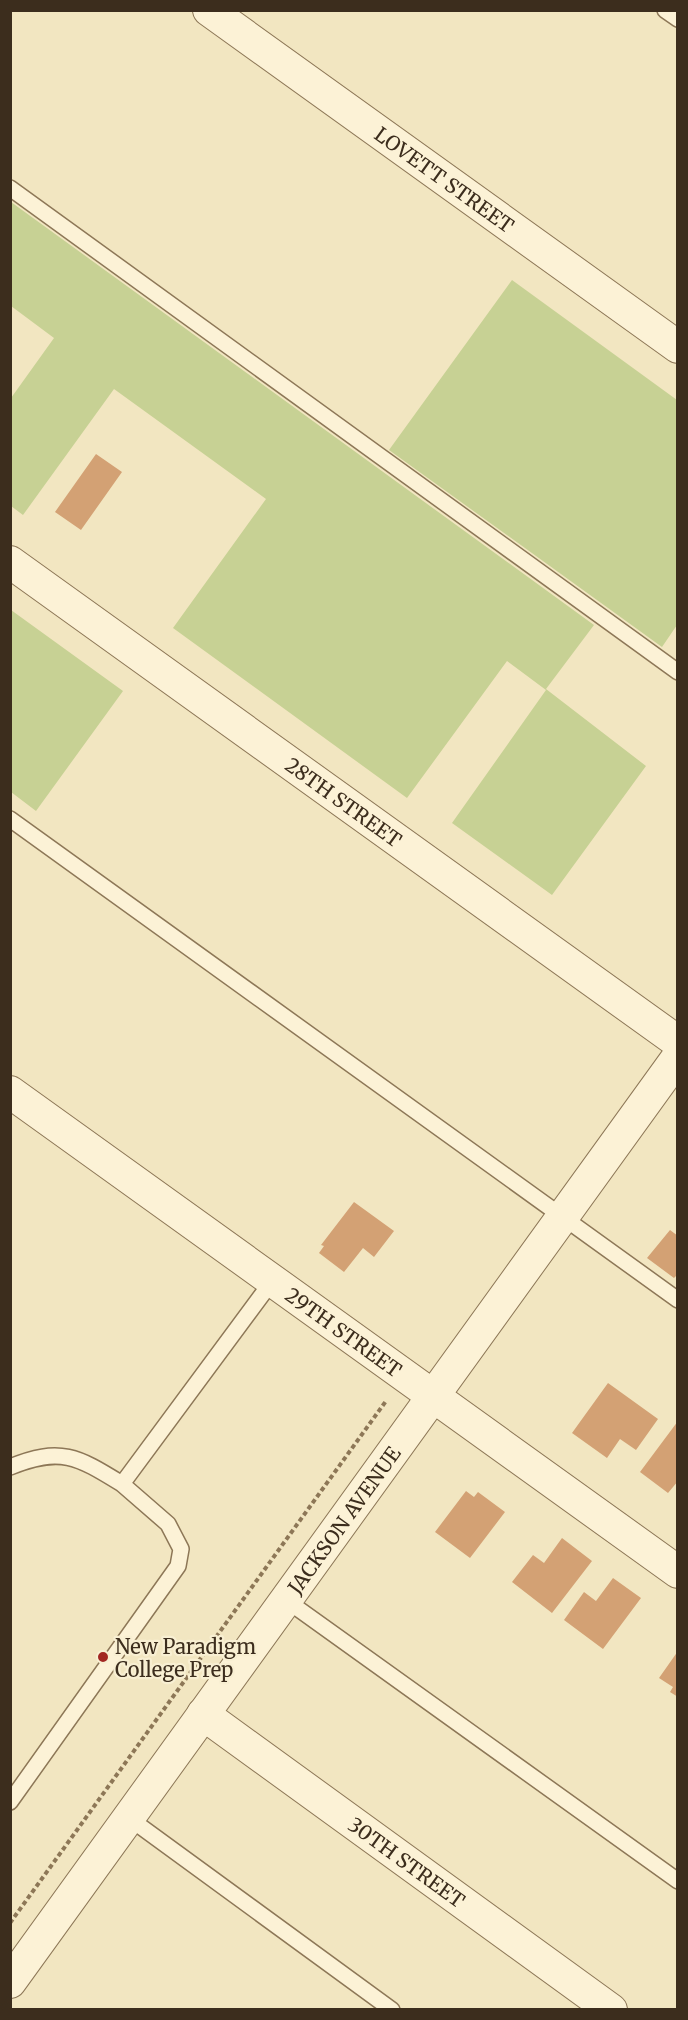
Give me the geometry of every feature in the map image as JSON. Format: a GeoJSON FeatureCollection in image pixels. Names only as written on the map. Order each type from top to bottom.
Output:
{"type":"FeatureCollection","features":[{"type":"Feature","properties":{"kind":"street","name":"LOVETT STREET"},"geometry":{"type":"LineString","coordinates":[[209,10],[678,347]]}},
{"type":"Feature","properties":{"kind":"street","name":"28TH STREET"},"geometry":{"type":"LineString","coordinates":[[10,561],[678,1042]]}},
{"type":"Feature","properties":{"kind":"street","name":"JACKSON AVENUE"},"geometry":{"type":"LineString","coordinates":[[10,1982],[678,1057]]}},
{"type":"Feature","properties":{"kind":"street","name":"29TH STREET"},"geometry":{"type":"LineString","coordinates":[[10,1092],[678,1572]]}},
{"type":"Feature","properties":{"kind":"street","name":"30TH STREET"},"geometry":{"type":"LineString","coordinates":[[203,1714],[611,2010]]}},
{"type":"Feature","properties":{"kind":"lane"},"geometry":{"type":"LineString","coordinates":[[665,10],[678,20]]}},
{"type":"Feature","properties":{"kind":"lane"},"geometry":{"type":"LineString","coordinates":[[10,188],[678,672]]}},
{"type":"Feature","properties":{"kind":"lane"},"geometry":{"type":"LineString","coordinates":[[10,819],[678,1300]]}},
{"type":"Feature","properties":{"kind":"lane"},"geometry":{"type":"LineString","coordinates":[[122,1484],[273,1280]]}},
{"type":"Feature","properties":{"kind":"lane"},"geometry":{"type":"LineString","coordinates":[[10,1467],[32,1458],[63,1455],[90,1465],[122,1484],[168,1524],[181,1549],[178,1566],[10,1802]]}},
{"type":"Feature","properties":{"kind":"lane"},"geometry":{"type":"LineString","coordinates":[[286,1600],[678,1881]]}},
{"type":"Feature","properties":{"kind":"lane"},"geometry":{"type":"LineString","coordinates":[[129,1818],[392,2010]]}},
{"type":"Feature","properties":{"kind":"path"},"geometry":{"type":"LineString","coordinates":[[10,1923],[388,1398]]}},
{"type":"Feature","properties":{"kind":"green space"},"geometry":{"type":"Polygon","coordinates":[[[11,202],[594,625],[546,689],[646,766],[552,895],[452,823],[546,690],[507,661],[407,798],[173,628],[266,499],[114,389],[23,515],[11,506],[11,398],[54,338],[11,306],[11,202]]]}},
{"type":"Feature","properties":{"kind":"green space"},"geometry":{"type":"Polygon","coordinates":[[[512,280],[677,400],[677,625],[662,647],[389,450],[512,280]]]}},
{"type":"Feature","properties":{"kind":"green space"},"geometry":{"type":"Polygon","coordinates":[[[11,610],[123,691],[36,811],[11,792],[11,610]]]}},
{"type":"Feature","properties":{"kind":"building"},"geometry":{"type":"Polygon","coordinates":[[[96,454],[122,472],[81,530],[55,512],[96,454]]]}},
{"type":"Feature","properties":{"kind":"building"},"geometry":{"type":"Polygon","coordinates":[[[354,1202],[394,1231],[374,1257],[363,1248],[344,1272],[319,1253],[324,1246],[321,1245],[354,1202]]]}},
{"type":"Feature","properties":{"kind":"building"},"geometry":{"type":"Polygon","coordinates":[[[670,1230],[678,1236],[678,1274],[674,1278],[647,1258],[670,1230]]]}},
{"type":"Feature","properties":{"kind":"building"},"geometry":{"type":"Polygon","coordinates":[[[608,1383],[658,1419],[636,1450],[620,1439],[607,1458],[572,1433],[608,1383]]]}},
{"type":"Feature","properties":{"kind":"building"},"geometry":{"type":"Polygon","coordinates":[[[678,1421],[678,1481],[668,1493],[640,1472],[678,1421]]]}},
{"type":"Feature","properties":{"kind":"building"},"geometry":{"type":"Polygon","coordinates":[[[466,1491],[474,1497],[478,1492],[505,1512],[470,1558],[435,1532],[466,1491]]]}},
{"type":"Feature","properties":{"kind":"building"},"geometry":{"type":"Polygon","coordinates":[[[562,1538],[592,1561],[552,1613],[512,1582],[533,1555],[544,1563],[562,1538]]]}},
{"type":"Feature","properties":{"kind":"building"},"geometry":{"type":"Polygon","coordinates":[[[613,1578],[641,1598],[603,1649],[564,1620],[584,1592],[596,1601],[613,1578]]]}},
{"type":"Feature","properties":{"kind":"building"},"geometry":{"type":"Polygon","coordinates":[[[678,1651],[678,1697],[670,1692],[673,1687],[659,1678],[678,1651]]]}},
{"type":"Feature","properties":{"kind":"place","name":"New Paradigm College Prep"},"geometry":{"type":"Point","coordinates":[103,1657]}}]}
